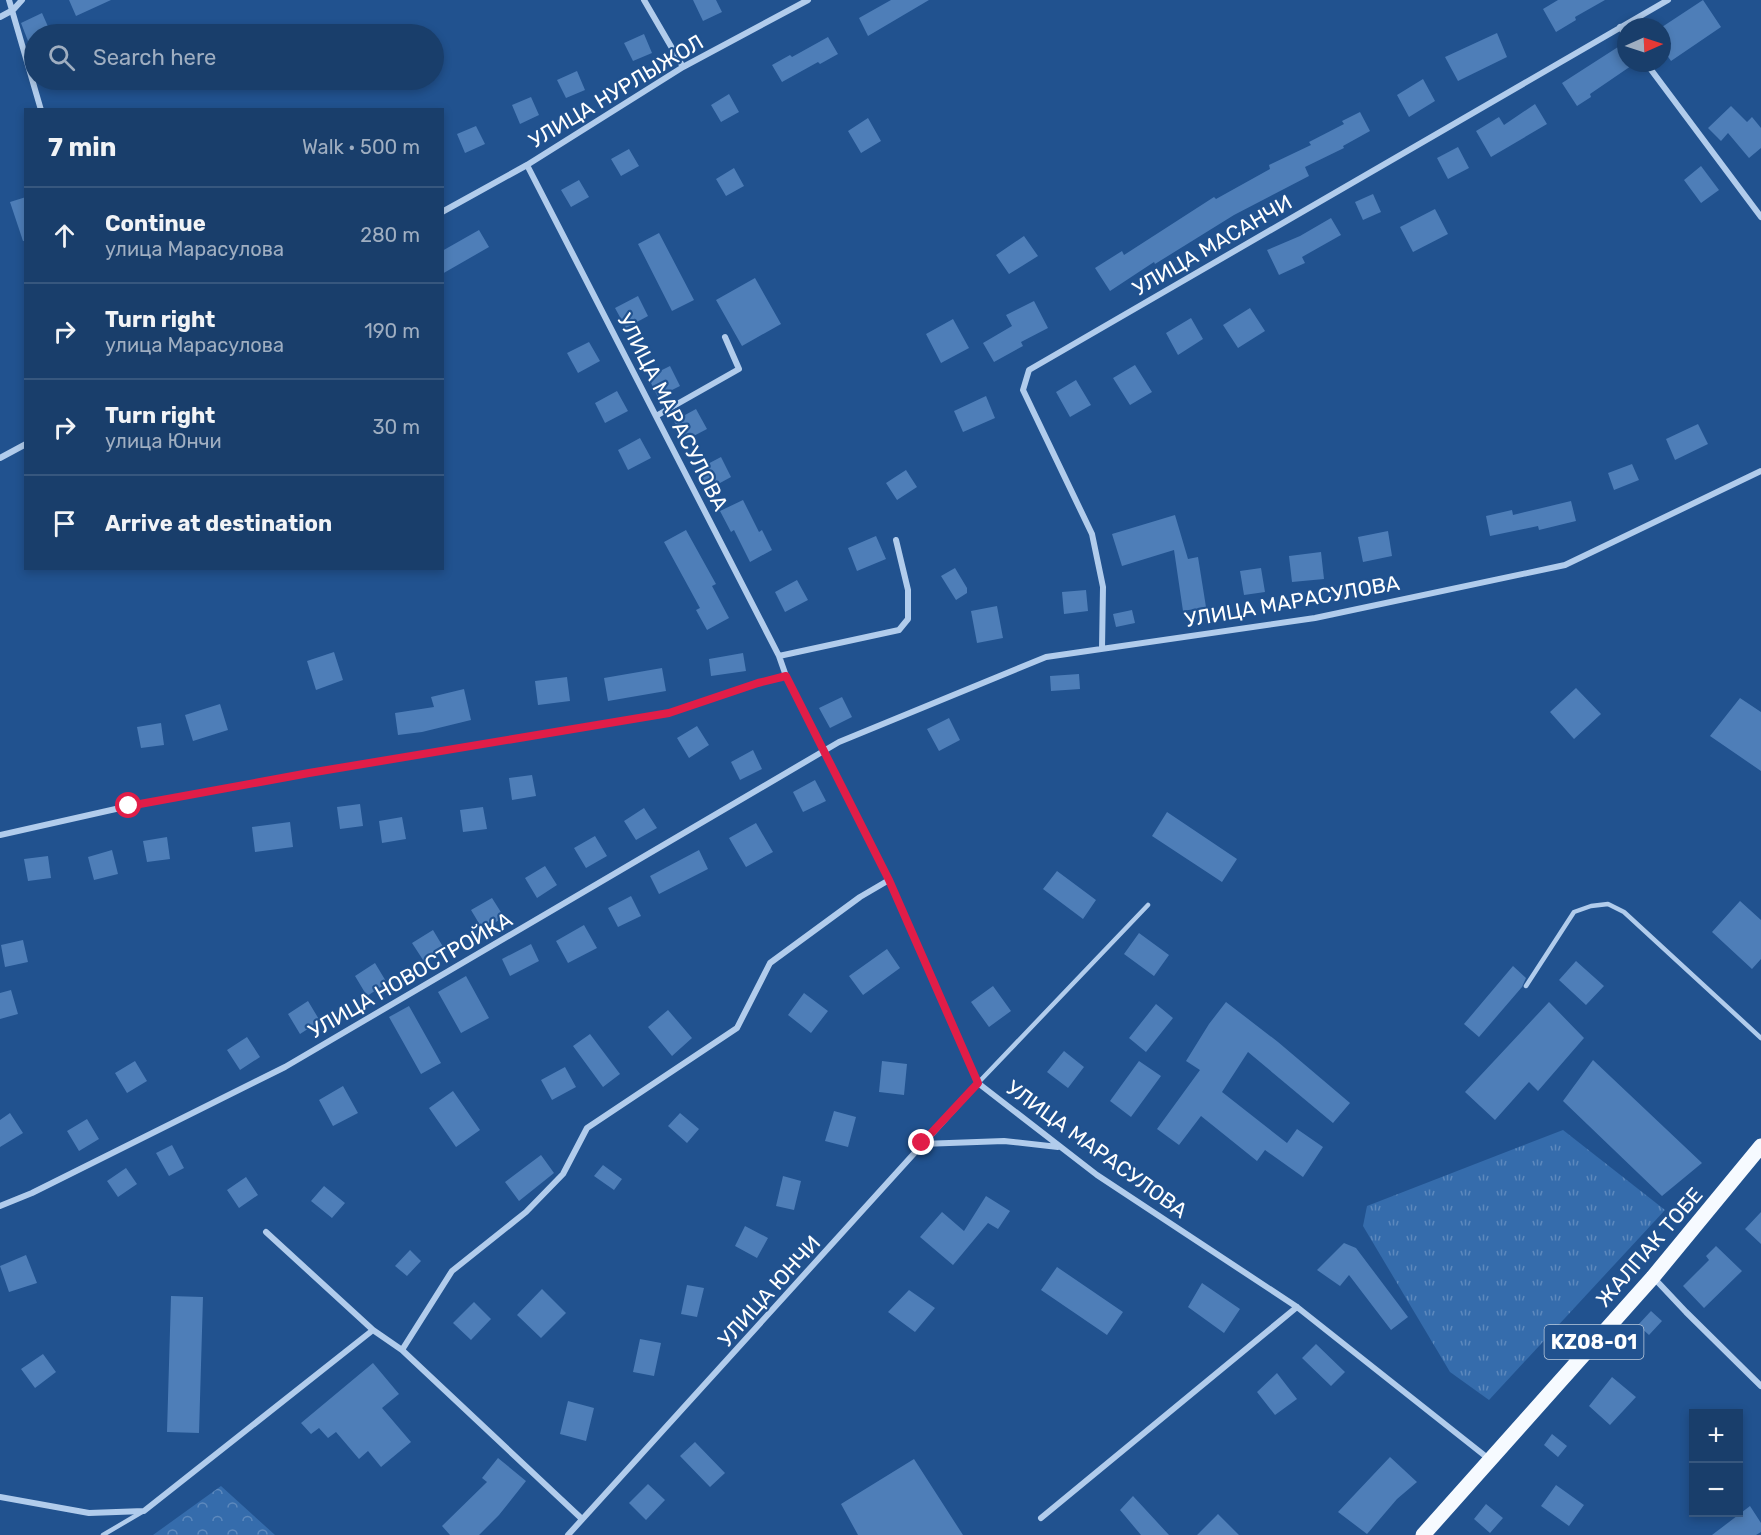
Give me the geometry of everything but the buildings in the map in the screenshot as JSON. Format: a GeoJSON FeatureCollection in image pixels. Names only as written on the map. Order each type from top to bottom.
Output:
{"type":"FeatureCollection","features":[{"type":"Feature","properties":{"kind":"main road","name":"ЖАЛПАК ТОБЕ"},"geometry":{"type":"LineString","coordinates":[[1424,1535],[1489,1459],[1653,1277],[1761,1146]]}},
{"type":"Feature","properties":{"kind":"street"},"geometry":{"type":"LineString","coordinates":[[9,0],[24,51]]}},
{"type":"Feature","properties":{"kind":"street"},"geometry":{"type":"LineString","coordinates":[[0,16],[13,10],[22,0]]}},
{"type":"Feature","properties":{"kind":"street"},"geometry":{"type":"LineString","coordinates":[[644,0],[683,67]]}},
{"type":"Feature","properties":{"kind":"street","name":"УЛИЦА НУРЛЫЖОЛ"},"geometry":{"type":"LineString","coordinates":[[444,211],[527,165],[683,67],[808,0]]}},
{"type":"Feature","properties":{"kind":"street","name":"УЛИЦА МАСАНЧИ"},"geometry":{"type":"LineString","coordinates":[[1636,18],[1668,0]]}},
{"type":"Feature","properties":{"kind":"street","name":"УЛИЦА МАСАНЧИ"},"geometry":{"type":"LineString","coordinates":[[1102,648],[1103,587],[1092,534],[1023,390],[1029,370],[1617,29]]}},
{"type":"Feature","properties":{"kind":"street"},"geometry":{"type":"LineString","coordinates":[[1653,72],[1761,217]]}},
{"type":"Feature","properties":{"kind":"street"},"geometry":{"type":"LineString","coordinates":[[35,90],[39,108]]}},
{"type":"Feature","properties":{"kind":"street","name":"УЛИЦА МАРАСУЛОВА"},"geometry":{"type":"LineString","coordinates":[[527,165],[779,656],[786,676],[889,880],[978,1083],[1097,1175],[1297,1307],[1489,1459]]}},
{"type":"Feature","properties":{"kind":"street"},"geometry":{"type":"LineString","coordinates":[[656,417],[739,369],[725,337]]}},
{"type":"Feature","properties":{"kind":"street"},"geometry":{"type":"LineString","coordinates":[[0,458],[24,445]]}},
{"type":"Feature","properties":{"kind":"street","name":"УЛИЦА МАРАСУЛОВА"},"geometry":{"type":"LineString","coordinates":[[825,751],[839,742],[1046,657],[1315,618],[1565,565],[1761,471]]}},
{"type":"Feature","properties":{"kind":"street"},"geometry":{"type":"LineString","coordinates":[[779,656],[899,630],[908,619],[908,590],[896,540]]}},
{"type":"Feature","properties":{"kind":"street"},"geometry":{"type":"LineString","coordinates":[[0,835],[163,800],[669,713],[786,676]]}},
{"type":"Feature","properties":{"kind":"street","name":"УЛИЦА НОВОСТРОЙКА"},"geometry":{"type":"LineString","coordinates":[[0,1206],[32,1193],[285,1067],[825,751]]}},
{"type":"Feature","properties":{"kind":"street"},"geometry":{"type":"LineString","coordinates":[[402,1350],[452,1271],[526,1212],[563,1174],[587,1128],[737,1028],[770,963],[860,897],[889,880]]}},
{"type":"Feature","properties":{"kind":"street","name":"УЛИЦА ЮНЧИ"},"geometry":{"type":"LineString","coordinates":[[568,1535],[978,1083]]}},
{"type":"Feature","properties":{"kind":"street"},"geometry":{"type":"LineString","coordinates":[[922,1143],[1004,1141],[1059,1147]]}},
{"type":"Feature","properties":{"kind":"street"},"geometry":{"type":"LineString","coordinates":[[266,1232],[373,1330],[402,1350],[582,1519]]}},
{"type":"Feature","properties":{"kind":"street"},"geometry":{"type":"LineString","coordinates":[[1653,1277],[1761,1386]]}},
{"type":"Feature","properties":{"kind":"street"},"geometry":{"type":"LineString","coordinates":[[1041,1518],[1297,1307]]}},
{"type":"Feature","properties":{"kind":"street"},"geometry":{"type":"LineString","coordinates":[[0,1497],[89,1513],[144,1510],[373,1330]]}},
{"type":"Feature","properties":{"kind":"lane"},"geometry":{"type":"LineString","coordinates":[[1526,986],[1575,912],[1591,906],[1608,904],[1624,912],[1761,1038]]}},
{"type":"Feature","properties":{"kind":"lane"},"geometry":{"type":"LineString","coordinates":[[978,1083],[1148,905]]}},
{"type":"Feature","properties":{"kind":"lane"},"geometry":{"type":"LineString","coordinates":[[103,1535],[144,1510]]}},
{"type":"Feature","properties":{"kind":"green space"},"geometry":{"type":"Polygon","coordinates":[[[1563,1130],[1665,1210],[1489,1400],[1450,1372],[1363,1226],[1367,1206],[1563,1130]]]}},
{"type":"Feature","properties":{"kind":"green space"},"geometry":{"type":"Polygon","coordinates":[[[221,1486],[275,1535],[153,1535],[221,1486]]]}},
{"type":"Feature","properties":{"kind":"route"},"geometry":{"type":"LineString","coordinates":[[129,806],[309,773],[669,713],[786,676],[889,880],[978,1083],[922,1143]]}}]}
